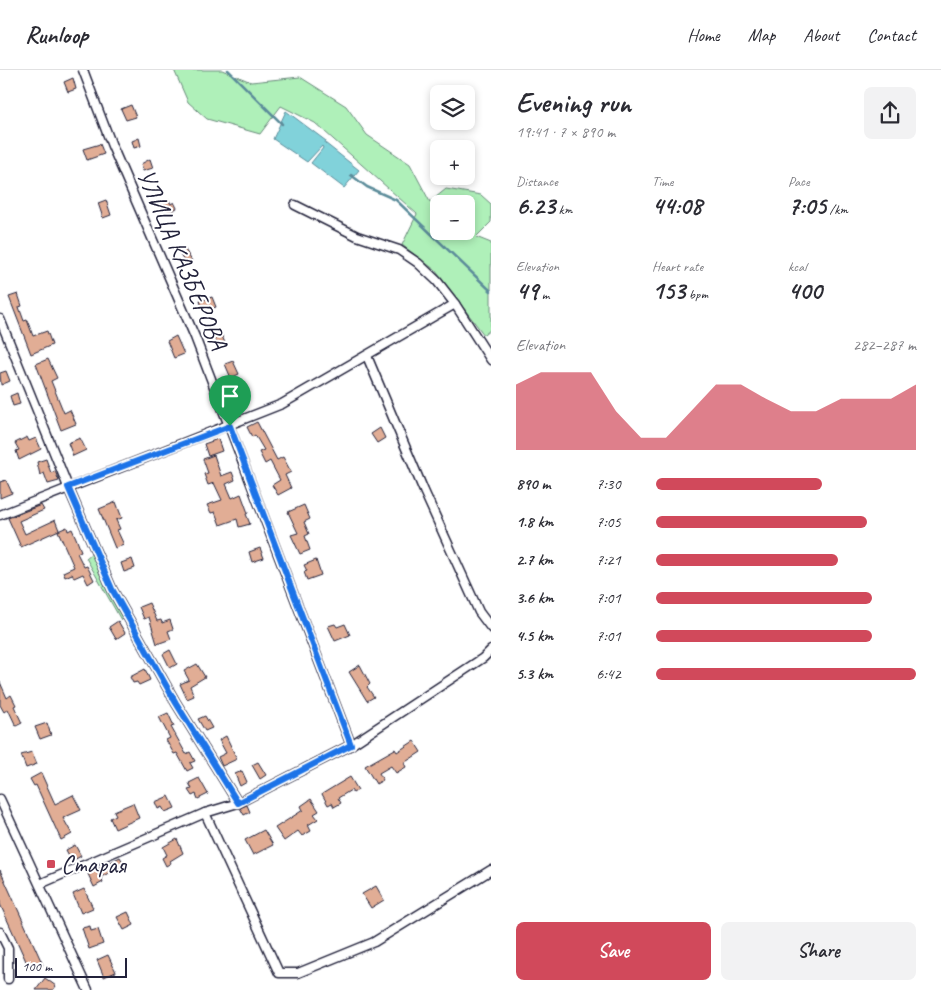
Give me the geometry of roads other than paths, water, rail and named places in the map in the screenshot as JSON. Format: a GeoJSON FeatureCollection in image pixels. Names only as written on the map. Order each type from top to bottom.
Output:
{"type":"FeatureCollection","features":[{"type":"Feature","properties":{"kind":"street","name":"УЛИЦА КАЗБЕРОВА"},"geometry":{"type":"LineString","coordinates":[[83,70],[112,146],[195,337],[351,745]]}},
{"type":"Feature","properties":{"kind":"street"},"geometry":{"type":"LineString","coordinates":[[295,205],[357,236],[399,250],[418,263],[437,281],[455,304],[491,360]]}},
{"type":"Feature","properties":{"kind":"street"},"geometry":{"type":"LineString","coordinates":[[0,515],[282,404],[455,304]]}},
{"type":"Feature","properties":{"kind":"street"},"geometry":{"type":"LineString","coordinates":[[0,319],[68,487],[112,589],[176,703],[238,803]]}},
{"type":"Feature","properties":{"kind":"street"},"geometry":{"type":"LineString","coordinates":[[367,356],[479,612],[491,628]]}},
{"type":"Feature","properties":{"kind":"street"},"geometry":{"type":"LineString","coordinates":[[40,884],[205,813],[238,803],[351,745],[483,658],[491,650]]}},
{"type":"Feature","properties":{"kind":"street"},"geometry":{"type":"LineString","coordinates":[[0,799],[4,816],[40,884],[88,990]]}},
{"type":"Feature","properties":{"kind":"street"},"geometry":{"type":"LineString","coordinates":[[205,813],[279,973],[298,973],[374,942],[491,870]]}},
{"type":"Feature","properties":{"kind":"street"},"geometry":{"type":"LineString","coordinates":[[0,932],[8,948],[8,978]]}},
{"type":"Feature","properties":{"kind":"water"},"geometry":{"type":"Polygon","coordinates":[[[286,111],[326,141],[325,143],[359,170],[344,188],[311,163],[323,148],[322,146],[307,162],[273,139],[286,111]]]}},
{"type":"Feature","properties":{"kind":"waterway"},"geometry":{"type":"LineString","coordinates":[[228,70],[282,124]]}},
{"type":"Feature","properties":{"kind":"waterway"},"geometry":{"type":"LineString","coordinates":[[351,175],[367,187],[396,200],[491,291]]}},
{"type":"Feature","properties":{"kind":"place","name":"Старая"},"geometry":{"type":"Point","coordinates":[51,864]}}]}
